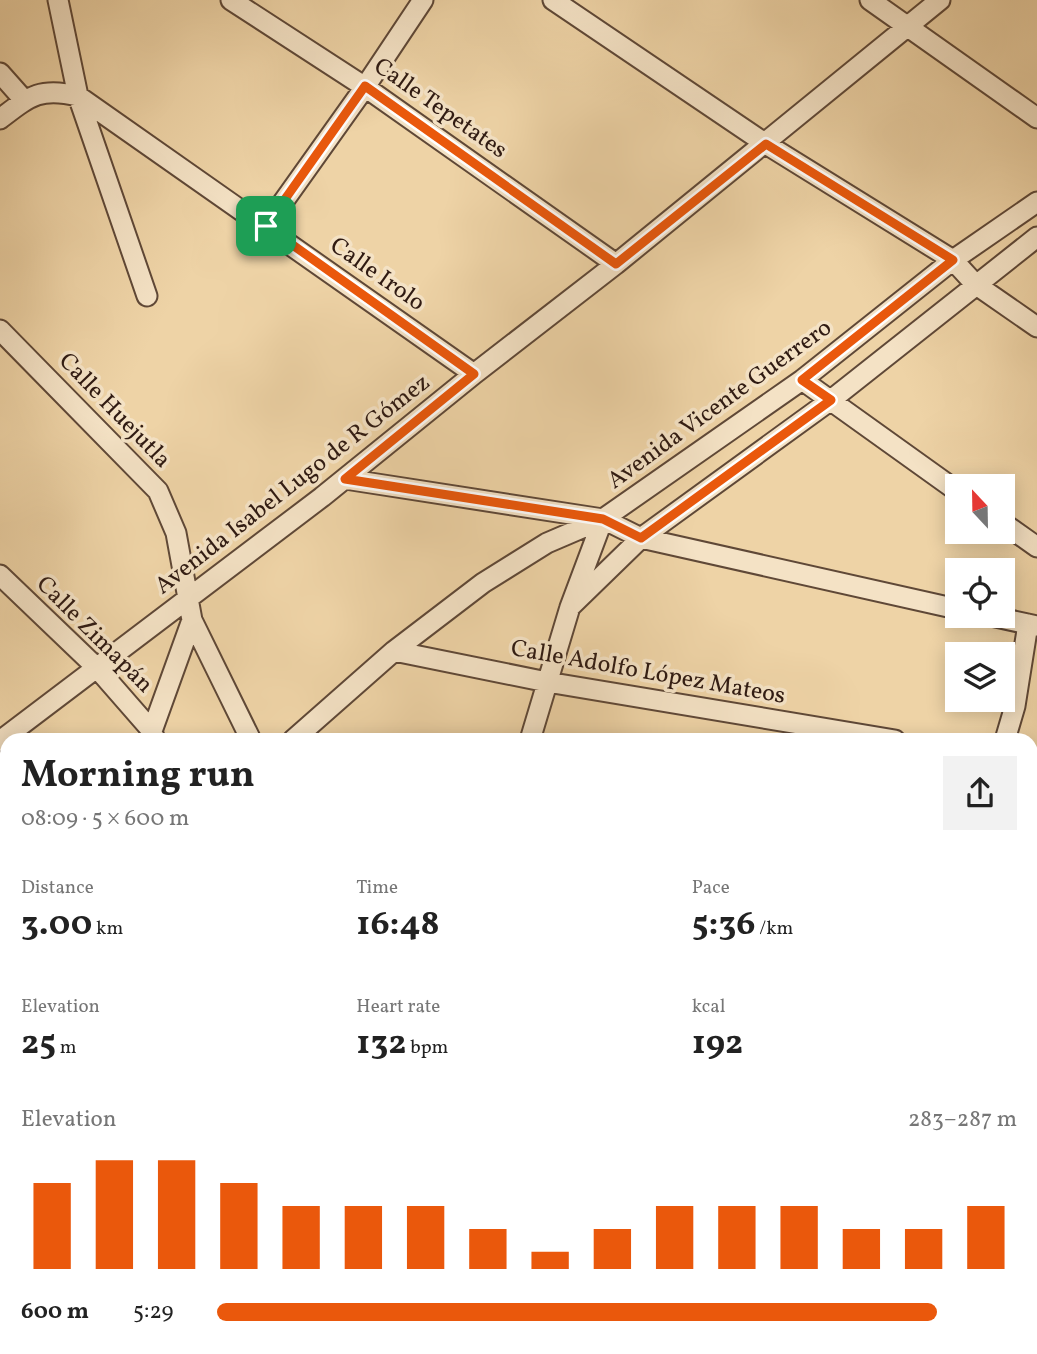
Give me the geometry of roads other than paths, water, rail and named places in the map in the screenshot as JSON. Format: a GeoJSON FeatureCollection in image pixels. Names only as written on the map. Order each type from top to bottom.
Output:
{"type":"FeatureCollection","features":[{"type":"Feature","properties":{"kind":"street"},"geometry":{"type":"LineString","coordinates":[[58,0],[78,96],[146,296]]}},
{"type":"Feature","properties":{"kind":"street","name":"Calle Tepetates"},"geometry":{"type":"LineString","coordinates":[[231,0],[365,86],[616,264]]}},
{"type":"Feature","properties":{"kind":"street"},"geometry":{"type":"LineString","coordinates":[[266,226],[424,0]]}},
{"type":"Feature","properties":{"kind":"street"},"geometry":{"type":"LineString","coordinates":[[553,0],[766,144],[953,260],[975,284],[1037,327]]}},
{"type":"Feature","properties":{"kind":"street"},"geometry":{"type":"LineString","coordinates":[[870,0],[1037,118]]}},
{"type":"Feature","properties":{"kind":"street","name":"Avenida Isabel Lugo de R Gómez"},"geometry":{"type":"LineString","coordinates":[[11,733],[345,479],[766,144],[940,0]]}},
{"type":"Feature","properties":{"kind":"street"},"geometry":{"type":"LineString","coordinates":[[0,73],[24,100]]}},
{"type":"Feature","properties":{"kind":"street"},"geometry":{"type":"LineString","coordinates":[[0,119],[24,100],[39,93],[57,91],[78,96]]}},
{"type":"Feature","properties":{"kind":"street","name":"Calle Irolo"},"geometry":{"type":"LineString","coordinates":[[78,96],[474,374]]}},
{"type":"Feature","properties":{"kind":"street","name":"Avenida Vicente Guerrero"},"geometry":{"type":"LineString","coordinates":[[301,733],[394,651],[482,583],[547,543],[603,519],[802,380],[953,260],[1037,202]]}},
{"type":"Feature","properties":{"kind":"street"},"geometry":{"type":"LineString","coordinates":[[570,607],[641,538],[831,400],[1037,237]]}},
{"type":"Feature","properties":{"kind":"street","name":"Calle Huejutla"},"geometry":{"type":"LineString","coordinates":[[0,330],[158,491],[176,533],[192,620],[248,733]]}},
{"type":"Feature","properties":{"kind":"street"},"geometry":{"type":"LineString","coordinates":[[802,380],[945,482]]}},
{"type":"Feature","properties":{"kind":"street"},"geometry":{"type":"LineString","coordinates":[[345,479],[603,519],[641,538],[945,605]]}},
{"type":"Feature","properties":{"kind":"street"},"geometry":{"type":"LineString","coordinates":[[532,733],[570,607],[603,519]]}},
{"type":"Feature","properties":{"kind":"street"},"geometry":{"type":"LineString","coordinates":[[1015,531],[1037,547]]}},
{"type":"Feature","properties":{"kind":"street","name":"Calle Zimapán"},"geometry":{"type":"LineString","coordinates":[[0,575],[97,668],[152,733]]}},
{"type":"Feature","properties":{"kind":"street","name":"Calle Huejutla"},"geometry":{"type":"LineString","coordinates":[[155,733],[192,620]]}},
{"type":"Feature","properties":{"kind":"street"},"geometry":{"type":"LineString","coordinates":[[1007,733],[1033,625],[1015,621]]}},
{"type":"Feature","properties":{"kind":"street","name":"Calle Adolfo López Mateos"},"geometry":{"type":"LineString","coordinates":[[394,651],[547,682],[849,733]]}}]}
